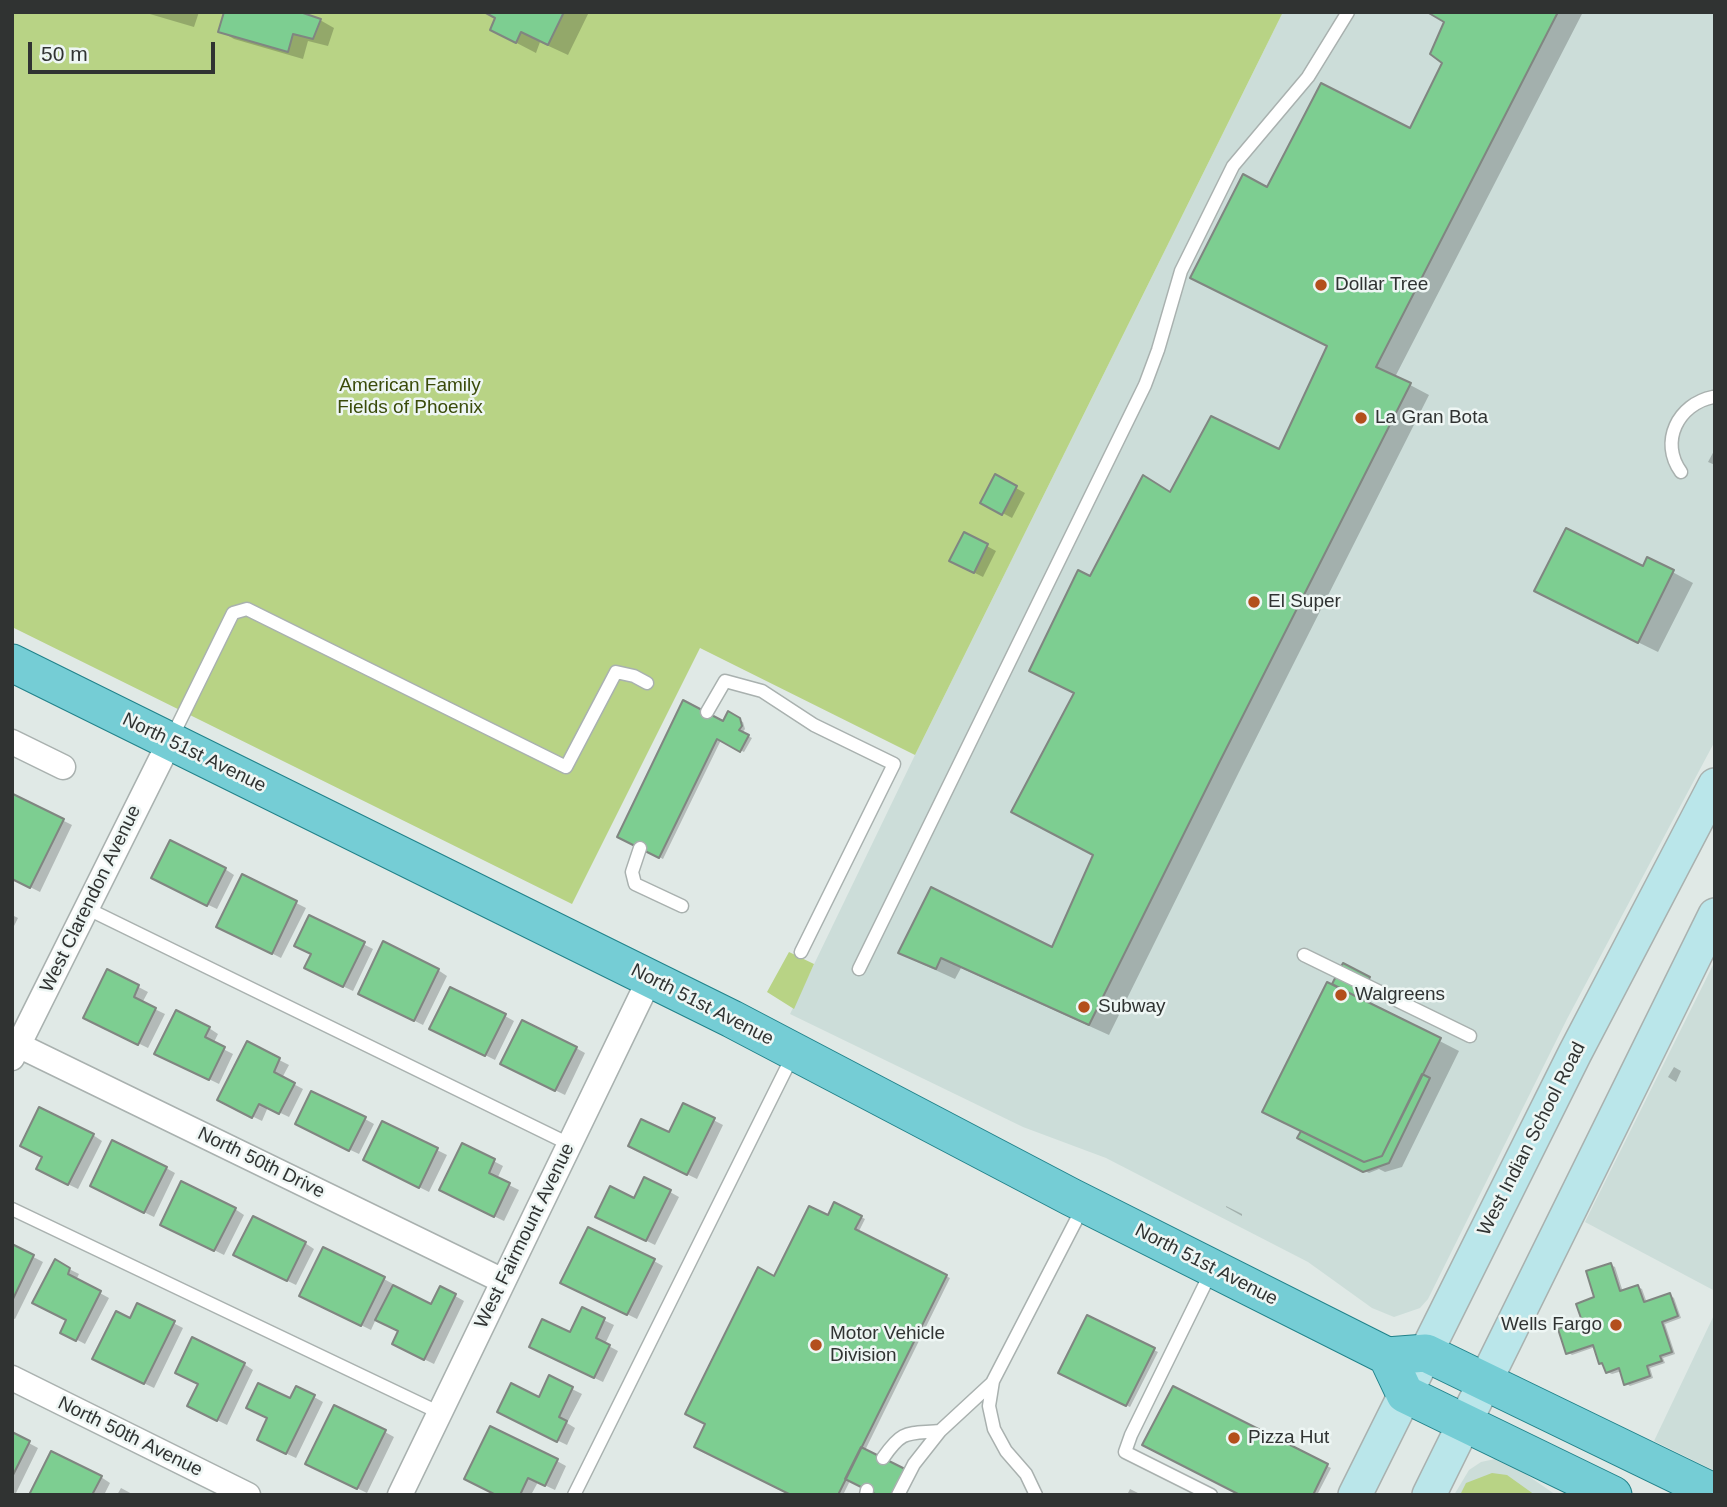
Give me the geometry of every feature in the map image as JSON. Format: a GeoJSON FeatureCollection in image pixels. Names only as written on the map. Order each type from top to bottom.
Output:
{"type":"FeatureCollection","features":[{"type":"Feature","properties":{"kind":"main road","name":"North 51st Avenue"},"geometry":{"type":"LineString","coordinates":[[12,663],[650,978],[1084,1204],[1387,1356]]}},
{"type":"Feature","properties":{"kind":"main road","name":"West Indian School Road"},"geometry":{"type":"LineString","coordinates":[[1355,1495],[1575,1053],[1715,785]]}},
{"type":"Feature","properties":{"kind":"main road"},"geometry":{"type":"LineString","coordinates":[[1429,1495],[1715,915]]}},
{"type":"Feature","properties":{"kind":"main road"},"geometry":{"type":"LineString","coordinates":[[1613,1495],[1405,1394],[1387,1356],[1426,1353],[1715,1493]]}},
{"type":"Feature","properties":{"kind":"street","name":"West Clarendon Avenue"},"geometry":{"type":"LineString","coordinates":[[15,1051],[170,741]]}},
{"type":"Feature","properties":{"kind":"street"},"geometry":{"type":"LineString","coordinates":[[12,742],[62,767]]}},
{"type":"Feature","properties":{"kind":"street","name":"West Fairmount Avenue"},"geometry":{"type":"LineString","coordinates":[[400,1495],[650,978]]}},
{"type":"Feature","properties":{"kind":"street","name":"North 50th Drive"},"geometry":{"type":"LineString","coordinates":[[15,1051],[503,1281]]}},
{"type":"Feature","properties":{"kind":"street","name":"North 50th Avenue"},"geometry":{"type":"LineString","coordinates":[[12,1378],[248,1495]]}},
{"type":"Feature","properties":{"kind":"lane"},"geometry":{"type":"LineString","coordinates":[[859,969],[1145,385],[1181,271],[1233,166],[1308,77],[1348,12]]}},
{"type":"Feature","properties":{"kind":"lane"},"geometry":{"type":"LineString","coordinates":[[1681,472],[1673,461],[1670,437],[1689,406],[1713,397]]}},
{"type":"Feature","properties":{"kind":"lane"},"geometry":{"type":"LineString","coordinates":[[170,741],[233,613],[247,609],[565,766],[617,672],[647,683]]}},
{"type":"Feature","properties":{"kind":"lane"},"geometry":{"type":"LineString","coordinates":[[707,712],[725,681],[744,685],[762,691],[814,725],[894,764],[801,952]]}},
{"type":"Feature","properties":{"kind":"lane"},"geometry":{"type":"LineString","coordinates":[[640,848],[632,872],[635,884],[682,906]]}},
{"type":"Feature","properties":{"kind":"lane"},"geometry":{"type":"LineString","coordinates":[[86,908],[569,1144]]}},
{"type":"Feature","properties":{"kind":"lane"},"geometry":{"type":"LineString","coordinates":[[1304,955],[1470,1036]]}},
{"type":"Feature","properties":{"kind":"lane"},"geometry":{"type":"LineString","coordinates":[[574,1495],[794,1053]]}},
{"type":"Feature","properties":{"kind":"lane"},"geometry":{"type":"LineString","coordinates":[[1036,1495],[1026,1474],[1006,1451],[994,1429],[989,1406],[993,1381],[1084,1204]]}},
{"type":"Feature","properties":{"kind":"lane"},"geometry":{"type":"LineString","coordinates":[[12,1209],[440,1413]]}},
{"type":"Feature","properties":{"kind":"lane"},"geometry":{"type":"LineString","coordinates":[[1211,1495],[1126,1453],[1125,1450],[1213,1268]]}},
{"type":"Feature","properties":{"kind":"lane"},"geometry":{"type":"LineString","coordinates":[[898,1495],[914,1464],[940,1431],[993,1381]]}},
{"type":"Feature","properties":{"kind":"lane"},"geometry":{"type":"LineString","coordinates":[[883,1458],[896,1439],[908,1433],[940,1431]]}},
{"type":"Feature","properties":{"kind":"shaded area"},"geometry":{"type":"Polygon","coordinates":[[[1283,12],[1715,12],[1715,741],[1567,1019],[1428,1299],[1420,1308],[1394,1317],[1372,1308],[1308,1262],[1106,1158],[1023,1127],[790,1014],[915,755],[1283,12]]]}},
{"type":"Feature","properties":{"kind":"shaded area"},"geometry":{"type":"Polygon","coordinates":[[[1715,961],[1715,1291],[1585,1222],[1715,961]]]}},
{"type":"Feature","properties":{"kind":"shaded area"},"geometry":{"type":"Polygon","coordinates":[[[1715,1313],[1715,1471],[1654,1441],[1715,1313]]]}},
{"type":"Feature","properties":{"kind":"shaded area"},"geometry":{"type":"Polygon","coordinates":[[[1495,1459],[1508,1462],[1556,1495],[1454,1495],[1469,1470],[1481,1462],[1495,1459]]]}},
{"type":"Feature","properties":{"kind":"green space","name":"American Family Fields of Phoenix"},"geometry":{"type":"Polygon","coordinates":[[[12,12],[1283,12],[915,755],[700,648],[572,904],[12,627],[12,12]]]}},
{"type":"Feature","properties":{"kind":"green space"},"geometry":{"type":"Polygon","coordinates":[[[789,952],[814,964],[794,1009],[767,992],[789,952]]]}},
{"type":"Feature","properties":{"kind":"green space"},"geometry":{"type":"Polygon","coordinates":[[[1492,1473],[1507,1475],[1535,1495],[1460,1495],[1466,1483],[1492,1473]]]}},
{"type":"Feature","properties":{"kind":"building"},"geometry":{"type":"Polygon","coordinates":[[[224,12],[300,12],[321,19],[313,39],[293,34],[288,52],[218,32],[224,12]]]}},
{"type":"Feature","properties":{"kind":"building"},"geometry":{"type":"Polygon","coordinates":[[[484,12],[564,12],[548,45],[521,32],[516,43],[490,30],[495,18],[484,12]]]}},
{"type":"Feature","properties":{"kind":"building"},"geometry":{"type":"Polygon","coordinates":[[[1427,12],[1558,12],[1376,367],[1411,383],[1089,1025],[941,958],[936,969],[898,953],[931,887],[1052,947],[1093,855],[1011,812],[1074,693],[1029,671],[1078,570],[1090,576],[1143,475],[1170,492],[1211,416],[1279,449],[1327,346],[1190,278],[1243,174],[1267,187],[1321,83],[1410,128],[1442,63],[1430,54],[1444,22],[1427,12]]]}},
{"type":"Feature","properties":{"kind":"building"},"geometry":{"type":"Polygon","coordinates":[[[995,474],[1017,486],[1002,515],[980,503],[995,474]]]}},
{"type":"Feature","properties":{"kind":"building"},"geometry":{"type":"Polygon","coordinates":[[[1566,528],[1643,566],[1647,557],[1674,570],[1638,643],[1534,591],[1566,528]]]}},
{"type":"Feature","properties":{"kind":"building"},"geometry":{"type":"Polygon","coordinates":[[[964,532],[988,544],[974,573],[949,561],[964,532]]]}},
{"type":"Feature","properties":{"kind":"building"},"geometry":{"type":"Polygon","coordinates":[[[683,700],[723,721],[728,711],[740,718],[742,726],[739,730],[749,735],[740,752],[717,739],[659,858],[617,837],[683,700]]]}},
{"type":"Feature","properties":{"kind":"building"},"geometry":{"type":"Polygon","coordinates":[[[13,794],[64,819],[30,888],[12,879],[13,794]]]}},
{"type":"Feature","properties":{"kind":"building"},"geometry":{"type":"Polygon","coordinates":[[[170,840],[226,868],[207,906],[151,878],[170,840]]]}},
{"type":"Feature","properties":{"kind":"building"},"geometry":{"type":"Polygon","coordinates":[[[242,874],[297,901],[272,954],[216,927],[242,874]]]}},
{"type":"Feature","properties":{"kind":"building"},"geometry":{"type":"Polygon","coordinates":[[[309,915],[365,942],[343,987],[304,968],[311,954],[294,946],[309,915]]]}},
{"type":"Feature","properties":{"kind":"building"},"geometry":{"type":"Polygon","coordinates":[[[383,941],[439,969],[414,1021],[358,994],[383,941]]]}},
{"type":"Feature","properties":{"kind":"building"},"geometry":{"type":"Polygon","coordinates":[[[1343,963],[1370,977],[1359,998],[1332,984],[1343,963]]]}},
{"type":"Feature","properties":{"kind":"building"},"geometry":{"type":"Polygon","coordinates":[[[107,969],[139,985],[134,997],[156,1008],[138,1045],[83,1018],[107,969]]]}},
{"type":"Feature","properties":{"kind":"building","name":"Walgreens"},"geometry":{"type":"Polygon","coordinates":[[[1327,982],[1441,1038],[1382,1156],[1364,1162],[1262,1112],[1327,982]]]}},
{"type":"Feature","properties":{"kind":"building"},"geometry":{"type":"Polygon","coordinates":[[[450,987],[506,1014],[485,1056],[429,1029],[450,987]]]}},
{"type":"Feature","properties":{"kind":"building"},"geometry":{"type":"Polygon","coordinates":[[[176,1010],[210,1027],[205,1037],[225,1047],[209,1080],[154,1054],[176,1010]]]}},
{"type":"Feature","properties":{"kind":"building"},"geometry":{"type":"Polygon","coordinates":[[[522,1020],[577,1047],[555,1091],[500,1064],[522,1020]]]}},
{"type":"Feature","properties":{"kind":"building"},"geometry":{"type":"Polygon","coordinates":[[[247,1041],[280,1058],[274,1072],[295,1083],[279,1114],[259,1104],[252,1118],[217,1100],[247,1041]]]}},
{"type":"Feature","properties":{"kind":"building"},"geometry":{"type":"Polygon","coordinates":[[[1422,1074],[1430,1078],[1389,1163],[1363,1172],[1297,1138],[1301,1131],[1364,1162],[1382,1156],[1422,1074]]]}},
{"type":"Feature","properties":{"kind":"building"},"geometry":{"type":"Polygon","coordinates":[[[311,1091],[366,1117],[349,1151],[295,1124],[311,1091]]]}},
{"type":"Feature","properties":{"kind":"building"},"geometry":{"type":"Polygon","coordinates":[[[683,1103],[715,1118],[687,1175],[628,1146],[641,1119],[669,1132],[683,1103]]]}},
{"type":"Feature","properties":{"kind":"building"},"geometry":{"type":"Polygon","coordinates":[[[39,1107],[94,1134],[68,1185],[36,1169],[42,1157],[20,1146],[39,1107]]]}},
{"type":"Feature","properties":{"kind":"building"},"geometry":{"type":"Polygon","coordinates":[[[382,1121],[438,1148],[419,1188],[363,1160],[382,1121]]]}},
{"type":"Feature","properties":{"kind":"building"},"geometry":{"type":"Polygon","coordinates":[[[112,1140],[167,1167],[144,1213],[90,1186],[112,1140]]]}},
{"type":"Feature","properties":{"kind":"building"},"geometry":{"type":"Polygon","coordinates":[[[462,1143],[495,1159],[489,1173],[510,1183],[494,1217],[439,1190],[462,1143]]]}},
{"type":"Feature","properties":{"kind":"building"},"geometry":{"type":"Polygon","coordinates":[[[644,1177],[671,1190],[646,1241],[595,1217],[610,1186],[634,1198],[644,1177]]]}},
{"type":"Feature","properties":{"kind":"building"},"geometry":{"type":"Polygon","coordinates":[[[181,1181],[236,1208],[214,1251],[160,1225],[181,1181]]]}},
{"type":"Feature","properties":{"kind":"building","name":"Motor Vehicle Division"},"geometry":{"type":"Polygon","coordinates":[[[834,1202],[862,1216],[855,1229],[947,1275],[838,1495],[791,1495],[694,1447],[705,1424],[685,1414],[758,1267],[774,1276],[809,1206],[828,1215],[834,1202]]]}},
{"type":"Feature","properties":{"kind":"building"},"geometry":{"type":"Polygon","coordinates":[[[253,1216],[306,1242],[287,1281],[233,1255],[253,1216]]]}},
{"type":"Feature","properties":{"kind":"building"},"geometry":{"type":"Polygon","coordinates":[[[588,1227],[655,1259],[627,1315],[560,1283],[588,1227]]]}},
{"type":"Feature","properties":{"kind":"building"},"geometry":{"type":"Polygon","coordinates":[[[12,1244],[34,1255],[12,1301],[12,1244]]]}},
{"type":"Feature","properties":{"kind":"building"},"geometry":{"type":"Polygon","coordinates":[[[323,1247],[385,1277],[361,1326],[299,1296],[323,1247]]]}},
{"type":"Feature","properties":{"kind":"building"},"geometry":{"type":"Polygon","coordinates":[[[55,1259],[70,1268],[68,1274],[101,1291],[76,1341],[60,1333],[66,1320],[32,1303],[55,1259]]]}},
{"type":"Feature","properties":{"kind":"building","name":"Wells Fargo"},"geometry":{"type":"Polygon","coordinates":[[[1611,1263],[1620,1291],[1638,1285],[1644,1302],[1670,1293],[1678,1316],[1662,1322],[1672,1352],[1660,1356],[1662,1361],[1647,1366],[1650,1376],[1624,1385],[1619,1368],[1606,1373],[1602,1363],[1599,1364],[1593,1345],[1566,1354],[1558,1329],[1582,1321],[1576,1304],[1594,1297],[1586,1271],[1611,1263]]]}},
{"type":"Feature","properties":{"kind":"building"},"geometry":{"type":"Polygon","coordinates":[[[393,1285],[431,1304],[440,1286],[456,1294],[424,1360],[392,1344],[398,1331],[375,1320],[393,1285]]]}},
{"type":"Feature","properties":{"kind":"building"},"geometry":{"type":"Polygon","coordinates":[[[137,1303],[175,1321],[144,1384],[92,1359],[116,1311],[130,1318],[137,1303]]]}},
{"type":"Feature","properties":{"kind":"building"},"geometry":{"type":"Polygon","coordinates":[[[582,1307],[605,1318],[596,1338],[610,1345],[594,1378],[529,1347],[542,1319],[570,1332],[582,1307]]]}},
{"type":"Feature","properties":{"kind":"building"},"geometry":{"type":"Polygon","coordinates":[[[1087,1315],[1155,1348],[1126,1406],[1058,1373],[1087,1315]]]}},
{"type":"Feature","properties":{"kind":"building"},"geometry":{"type":"Polygon","coordinates":[[[192,1337],[245,1363],[217,1421],[187,1406],[198,1384],[175,1373],[192,1337]]]}},
{"type":"Feature","properties":{"kind":"building"},"geometry":{"type":"Polygon","coordinates":[[[549,1375],[573,1387],[559,1417],[567,1421],[557,1442],[497,1412],[511,1383],[539,1397],[549,1375]]]}},
{"type":"Feature","properties":{"kind":"building"},"geometry":{"type":"Polygon","coordinates":[[[258,1383],[290,1398],[296,1386],[315,1395],[286,1454],[257,1440],[267,1418],[246,1408],[258,1383]]]}},
{"type":"Feature","properties":{"kind":"building"},"geometry":{"type":"Polygon","coordinates":[[[1173,1386],[1328,1464],[1313,1495],[1240,1495],[1142,1445],[1173,1386]]]}},
{"type":"Feature","properties":{"kind":"building"},"geometry":{"type":"Polygon","coordinates":[[[334,1405],[386,1430],[357,1489],[305,1464],[334,1405]]]}},
{"type":"Feature","properties":{"kind":"building"},"geometry":{"type":"Polygon","coordinates":[[[490,1426],[558,1459],[545,1486],[528,1478],[520,1495],[496,1495],[464,1479],[490,1426]]]}},
{"type":"Feature","properties":{"kind":"building"},"geometry":{"type":"Polygon","coordinates":[[[12,1432],[30,1441],[12,1477],[12,1432]]]}},
{"type":"Feature","properties":{"kind":"building"},"geometry":{"type":"Polygon","coordinates":[[[861,1447],[905,1469],[892,1495],[877,1495],[845,1479],[861,1447]]]}},
{"type":"Feature","properties":{"kind":"building"},"geometry":{"type":"Polygon","coordinates":[[[51,1451],[102,1476],[92,1495],[29,1495],[51,1451]]]}},
{"type":"Feature","properties":{"kind":"place","name":"Dollar Tree"},"geometry":{"type":"Point","coordinates":[1321,285]}},
{"type":"Feature","properties":{"kind":"place","name":"La Gran Bota"},"geometry":{"type":"Point","coordinates":[1361,418]}},
{"type":"Feature","properties":{"kind":"place","name":"El Super"},"geometry":{"type":"Point","coordinates":[1254,602]}},
{"type":"Feature","properties":{"kind":"place","name":"Walgreens"},"geometry":{"type":"Point","coordinates":[1341,995]}},
{"type":"Feature","properties":{"kind":"place","name":"Subway"},"geometry":{"type":"Point","coordinates":[1084,1007]}},
{"type":"Feature","properties":{"kind":"place","name":"Wells Fargo"},"geometry":{"type":"Point","coordinates":[1616,1325]}},
{"type":"Feature","properties":{"kind":"place","name":"Motor Vehicle Division"},"geometry":{"type":"Point","coordinates":[816,1345]}},
{"type":"Feature","properties":{"kind":"place","name":"Pizza Hut"},"geometry":{"type":"Point","coordinates":[1234,1438]}}]}
